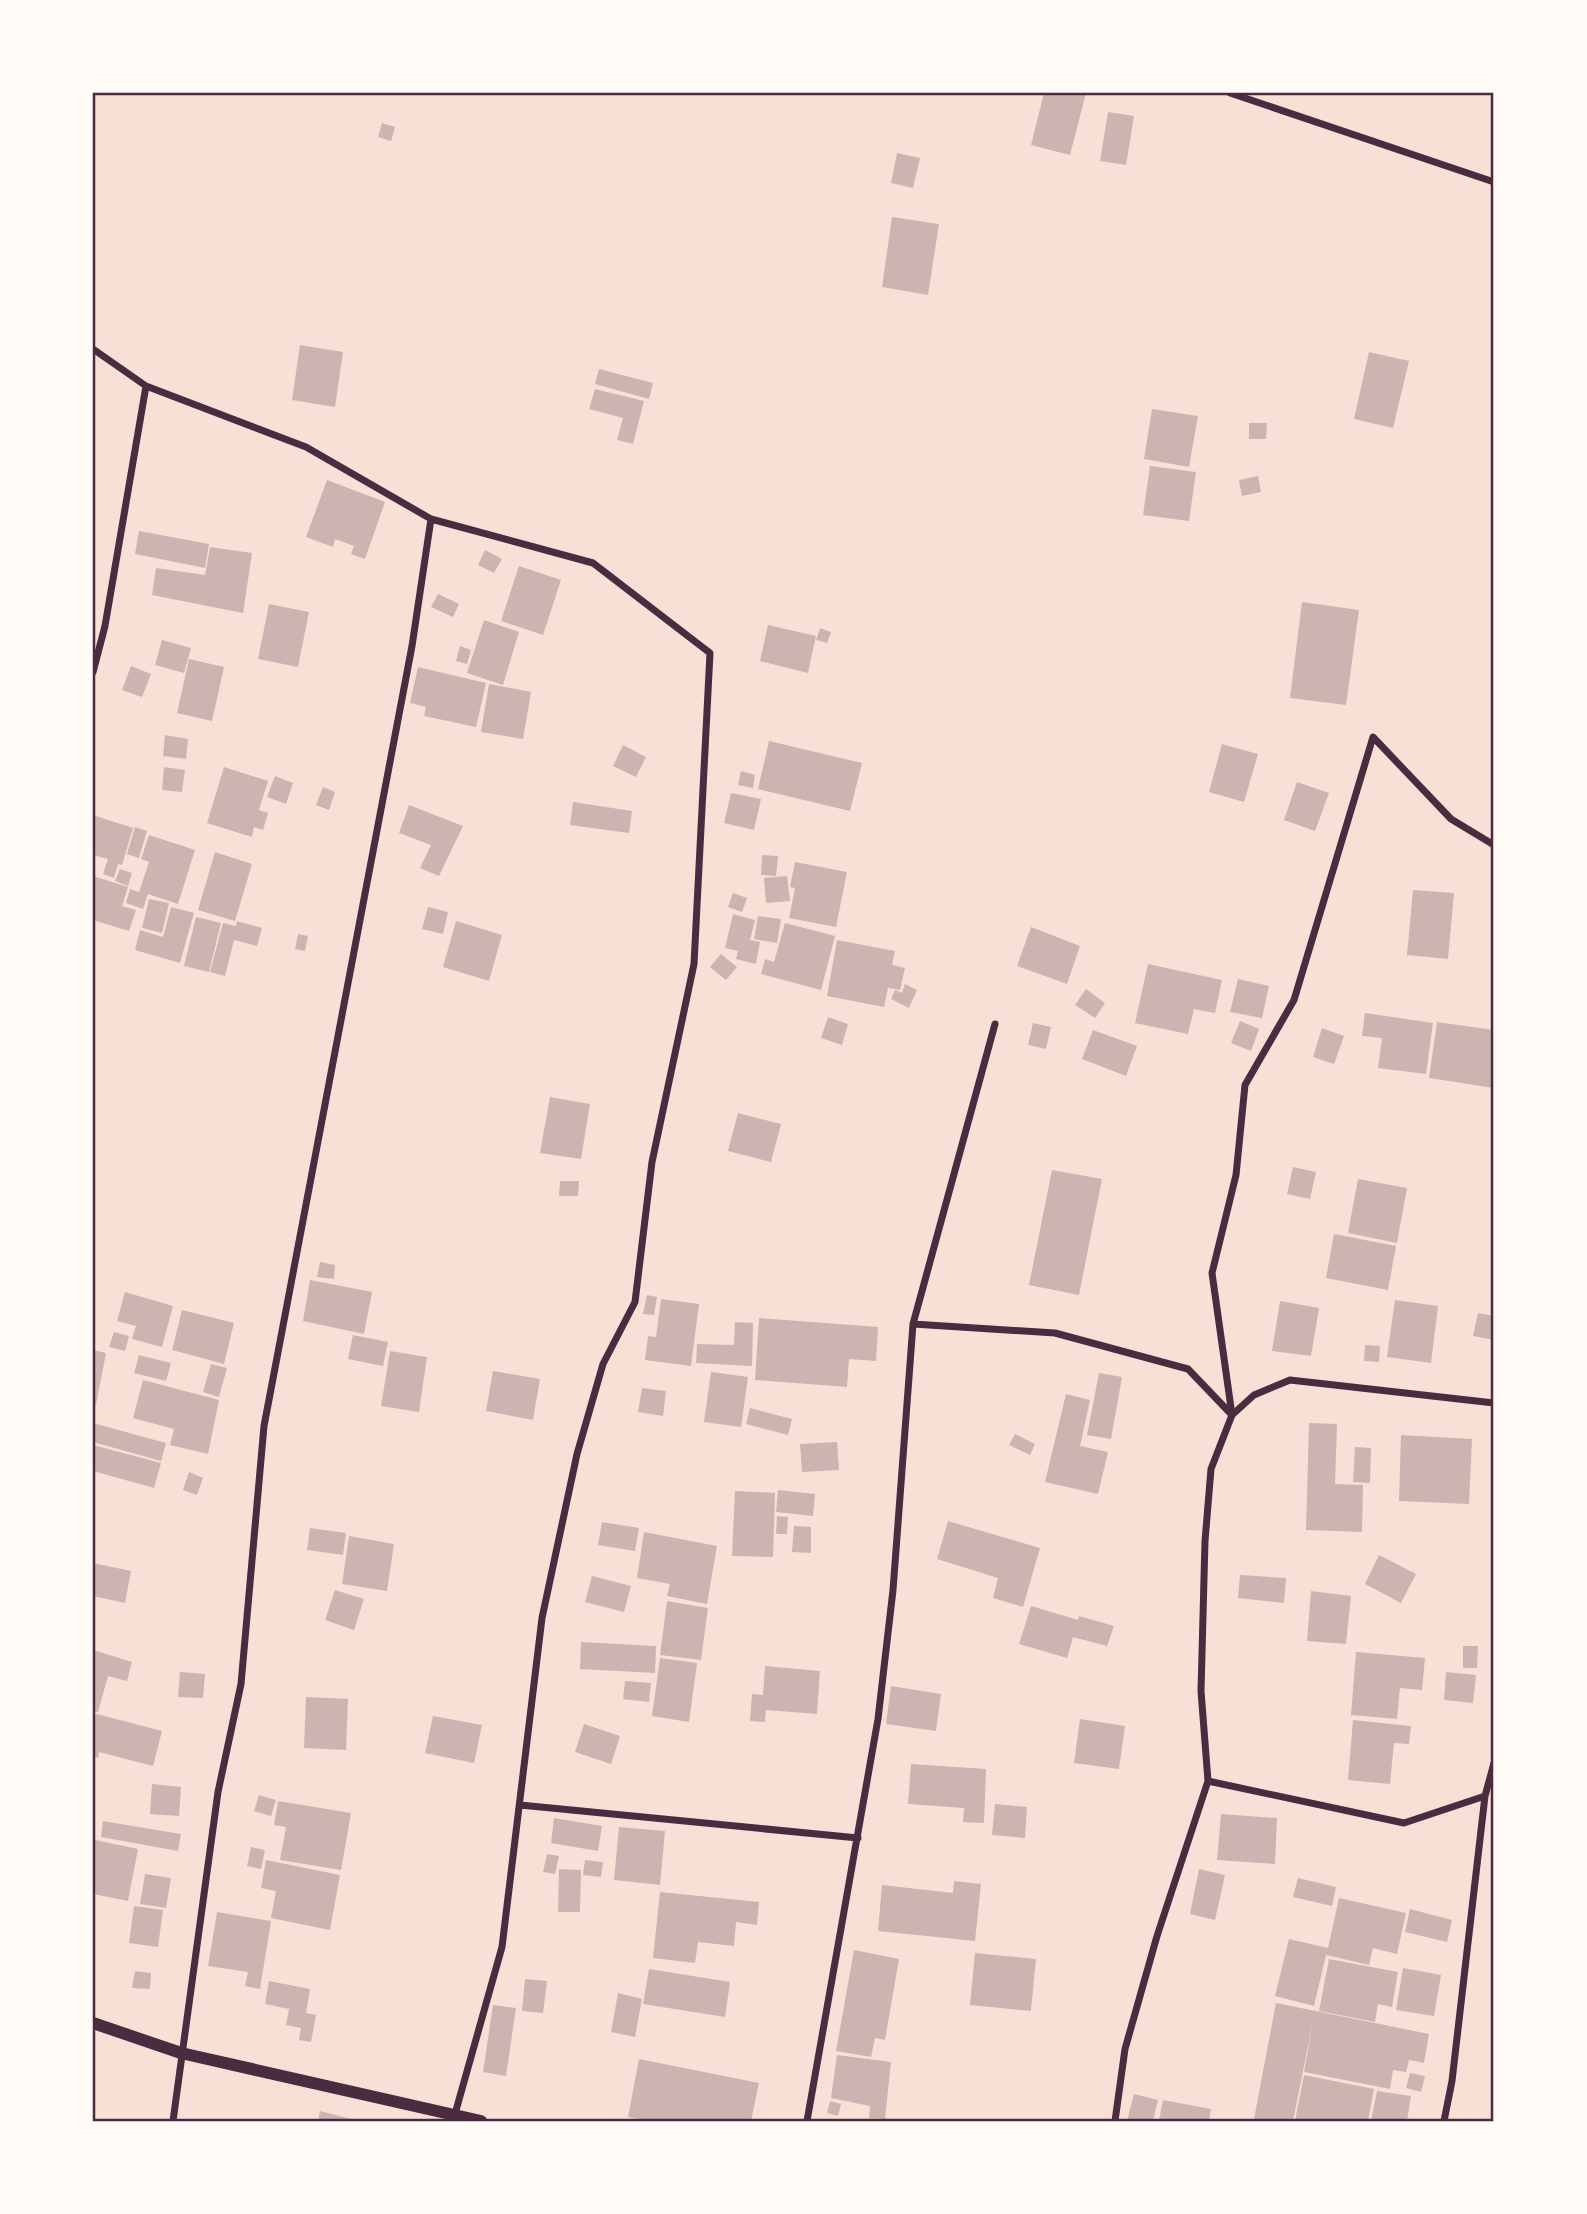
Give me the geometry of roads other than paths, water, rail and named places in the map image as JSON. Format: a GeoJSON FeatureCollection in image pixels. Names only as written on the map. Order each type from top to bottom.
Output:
{"type":"FeatureCollection","features":[{"type":"Feature","properties":{"kind":"street"},"geometry":{"type":"LineString","coordinates":[[1230,93],[1494,181]]}},
{"type":"Feature","properties":{"kind":"street"},"geometry":{"type":"LineString","coordinates":[[93,349],[146,386],[306,447],[431,519],[593,564],[710,653],[694,964],[652,1162],[635,1303],[603,1364],[577,1454],[545,1604],[502,1947],[453,2118]]}},
{"type":"Feature","properties":{"kind":"street"},"geometry":{"type":"LineString","coordinates":[[93,672],[105,626],[146,386]]}},
{"type":"Feature","properties":{"kind":"street"},"geometry":{"type":"LineString","coordinates":[[173,2121],[218,1792],[242,1684],[264,1426],[412,646],[431,519]]}},
{"type":"Feature","properties":{"kind":"street"},"geometry":{"type":"LineString","coordinates":[[1232,1415],[1212,1273],[1236,1175],[1245,1085],[1294,1000],[1373,737],[1451,819],[1494,845]]}},
{"type":"Feature","properties":{"kind":"street"},"geometry":{"type":"LineString","coordinates":[[807,2121],[878,1719],[892,1590],[913,1324],[927,1263],[995,1024]]}},
{"type":"Feature","properties":{"kind":"street"},"geometry":{"type":"LineString","coordinates":[[913,1324],[1055,1333],[1188,1370],[1232,1415]]}},
{"type":"Feature","properties":{"kind":"street"},"geometry":{"type":"LineString","coordinates":[[1115,2121],[1125,2049],[1157,1936],[1208,1781],[1201,1691],[1205,1541],[1211,1469],[1232,1415],[1254,1395],[1290,1380],[1494,1403]]}},
{"type":"Feature","properties":{"kind":"street"},"geometry":{"type":"LineString","coordinates":[[1444,2121],[1452,2081],[1485,1796],[1494,1763]]}},
{"type":"Feature","properties":{"kind":"street"},"geometry":{"type":"LineString","coordinates":[[1208,1781],[1404,1823],[1485,1796]]}},
{"type":"Feature","properties":{"kind":"street"},"geometry":{"type":"LineString","coordinates":[[520,1805],[858,1838]]}},
{"type":"Feature","properties":{"kind":"street"},"geometry":{"type":"LineString","coordinates":[[93,2024],[181,2053],[453,2118],[481,2121]]}}]}
